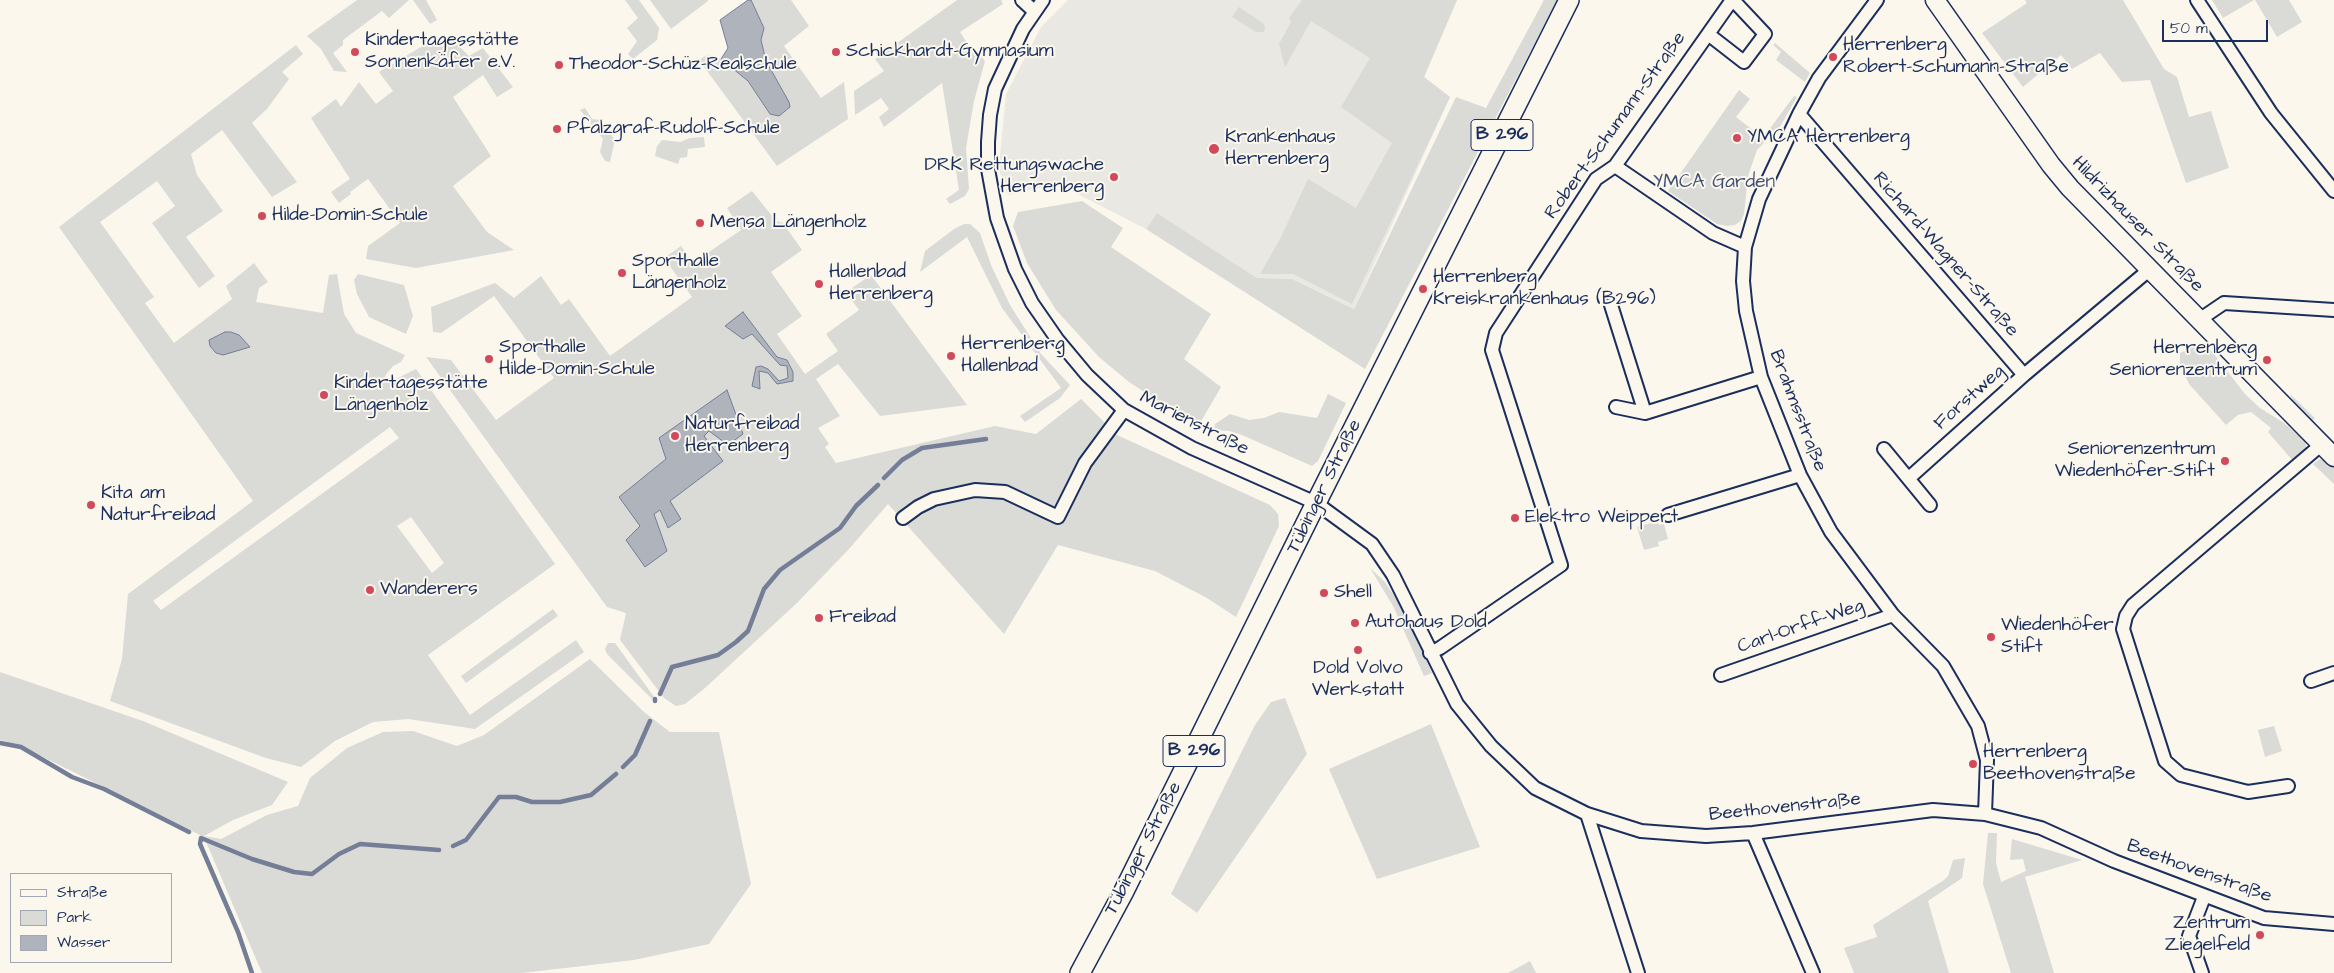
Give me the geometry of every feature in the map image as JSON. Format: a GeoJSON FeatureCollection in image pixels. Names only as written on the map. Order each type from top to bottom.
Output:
{"type":"FeatureCollection","features":[{"type":"Feature","properties":{"kind":"main road","name":"Tübinger Straße"},"geometry":{"type":"LineString","coordinates":[[1080,973],[1123,893],[1316,502],[1569,0]]}},
{"type":"Feature","properties":{"kind":"main road","name":"Hildrizhauser Straße"},"geometry":{"type":"LineString","coordinates":[[1935,0],[2051,165],[2070,188],[2334,457]]}},
{"type":"Feature","properties":{"kind":"street"},"geometry":{"type":"LineString","coordinates":[[1022,0],[1034,11]]}},
{"type":"Feature","properties":{"kind":"street","name":"Marienstraße"},"geometry":{"type":"LineString","coordinates":[[1043,0],[1034,11],[1004,66],[993,98],[989,124],[988,170],[993,205],[1003,241],[1032,304],[1057,339],[1087,375],[1124,410],[1192,448],[1316,502]]}},
{"type":"Feature","properties":{"kind":"street","name":"Robert-Schumann-Straße"},"geometry":{"type":"LineString","coordinates":[[1430,652],[1440,648],[1561,565],[1492,350],[1496,333],[1596,178],[1615,166],[1708,34],[1733,0],[1765,34],[1744,62],[1708,34]]}},
{"type":"Feature","properties":{"kind":"street","name":"Brahmsstraße"},"geometry":{"type":"LineString","coordinates":[[1877,0],[1833,57],[1799,114],[1759,199],[1745,247],[1743,281],[1746,311],[1761,377],[1800,475],[1831,532],[1893,615],[1943,666],[1978,726],[1987,760],[1985,814]]}},
{"type":"Feature","properties":{"kind":"street"},"geometry":{"type":"LineString","coordinates":[[2197,0],[2271,113],[2334,190]]}},
{"type":"Feature","properties":{"kind":"street","name":"Richard-Wagner-Straße"},"geometry":{"type":"LineString","coordinates":[[1799,114],[2024,375]]}},
{"type":"Feature","properties":{"kind":"street"},"geometry":{"type":"LineString","coordinates":[[1615,166],[1713,233],[1745,247]]}},
{"type":"Feature","properties":{"kind":"street","name":"Forstweg"},"geometry":{"type":"LineString","coordinates":[[1909,478],[2024,375],[2149,270]]}},
{"type":"Feature","properties":{"kind":"street"},"geometry":{"type":"LineString","coordinates":[[2199,320],[2224,302],[2334,310]]}},
{"type":"Feature","properties":{"kind":"street"},"geometry":{"type":"LineString","coordinates":[[1611,305],[1645,413]]}},
{"type":"Feature","properties":{"kind":"street"},"geometry":{"type":"LineString","coordinates":[[1616,408],[1645,413],[1761,377]]}},
{"type":"Feature","properties":{"kind":"street"},"geometry":{"type":"LineString","coordinates":[[903,518],[918,507],[934,499],[975,490],[1005,492],[1058,517],[1085,463],[1124,410]]}},
{"type":"Feature","properties":{"kind":"street"},"geometry":{"type":"LineString","coordinates":[[2288,786],[2248,792],[2181,775],[2165,761],[2123,629],[2126,616],[2132,605],[2322,444]]}},
{"type":"Feature","properties":{"kind":"street"},"geometry":{"type":"LineString","coordinates":[[1884,449],[1930,505]]}},
{"type":"Feature","properties":{"kind":"street"},"geometry":{"type":"LineString","coordinates":[[1668,515],[1800,475]]}},
{"type":"Feature","properties":{"kind":"street","name":"Beethovenstraße"},"geometry":{"type":"LineString","coordinates":[[1316,502],[1372,544],[1393,575],[1456,704],[1491,746],[1535,788],[1587,814],[1641,831],[1706,836],[1753,833],[1933,810],[1985,814],[2041,828],[2114,861],[2204,897],[2264,918],[2334,924]]}},
{"type":"Feature","properties":{"kind":"street","name":"Carl-Orff-Weg"},"geometry":{"type":"LineString","coordinates":[[1721,675],[1893,615]]}},
{"type":"Feature","properties":{"kind":"street"},"geometry":{"type":"LineString","coordinates":[[2311,681],[2334,673]]}},
{"type":"Feature","properties":{"kind":"street"},"geometry":{"type":"LineString","coordinates":[[1587,814],[1638,973]]}},
{"type":"Feature","properties":{"kind":"street"},"geometry":{"type":"LineString","coordinates":[[1753,833],[1813,973]]}},
{"type":"Feature","properties":{"kind":"street"},"geometry":{"type":"LineString","coordinates":[[2202,973],[2189,936],[2204,897]]}},
{"type":"Feature","properties":{"kind":"shaded area","name":"Krankenhaus Herrenberg"},"geometry":{"type":"Polygon","coordinates":[[[1068,0],[1457,0],[1424,77],[1450,97],[1354,309],[1292,279],[1257,278],[1157,213],[1146,229],[1058,184],[1008,195],[1002,183],[999,166],[1006,94],[1041,27],[1068,0]]]}},
{"type":"Feature","properties":{"kind":"green space"},"geometry":{"type":"Polygon","coordinates":[[[357,0],[409,0],[389,18],[382,11],[343,40],[343,45],[333,53],[347,72],[334,71],[321,49],[307,36],[357,0]]]}},
{"type":"Feature","properties":{"kind":"green space"},"geometry":{"type":"Polygon","coordinates":[[[413,0],[426,0],[437,20],[430,24],[413,0]]]}},
{"type":"Feature","properties":{"kind":"green space"},"geometry":{"type":"Polygon","coordinates":[[[625,0],[639,0],[659,28],[657,40],[633,59],[628,54],[637,41],[627,28],[638,18],[625,0]]]}},
{"type":"Feature","properties":{"kind":"green space"},"geometry":{"type":"Polygon","coordinates":[[[650,0],[708,0],[708,1],[671,29],[650,0]]]}},
{"type":"Feature","properties":{"kind":"green space"},"geometry":{"type":"Polygon","coordinates":[[[751,0],[791,0],[809,26],[784,46],[821,98],[844,82],[848,119],[777,166],[699,60],[707,55],[721,59],[748,81],[770,114],[790,107],[766,61],[761,40],[764,28],[751,0]]]}},
{"type":"Feature","properties":{"kind":"green space"},"geometry":{"type":"Polygon","coordinates":[[[957,0],[1001,0],[1003,4],[960,32],[969,46],[971,45],[985,61],[974,101],[966,148],[969,189],[965,196],[950,204],[946,199],[959,190],[942,83],[884,127],[879,117],[889,109],[881,98],[855,115],[854,91],[884,71],[875,59],[957,0]]]}},
{"type":"Feature","properties":{"kind":"green space"},"geometry":{"type":"Polygon","coordinates":[[[1302,0],[1457,0],[1424,77],[1450,97],[1352,304],[1293,274],[1260,274],[1280,239],[1308,179],[1356,208],[1392,143],[1341,107],[1370,58],[1311,21],[1285,67],[1279,44],[1291,22],[1289,18],[1302,0]]]}},
{"type":"Feature","properties":{"kind":"green space"},"geometry":{"type":"Polygon","coordinates":[[[1544,0],[1557,0],[1365,369],[1146,229],[1157,213],[1257,278],[1292,279],[1354,309],[1456,97],[1486,108],[1544,0]]]}},
{"type":"Feature","properties":{"kind":"green space"},"geometry":{"type":"Polygon","coordinates":[[[2025,0],[2123,0],[2164,69],[2177,77],[2189,117],[2211,111],[2229,168],[2186,183],[2150,80],[2122,82],[2100,53],[2072,69],[2061,55],[2023,87],[1982,33],[2027,3],[2025,0]]]}},
{"type":"Feature","properties":{"kind":"green space"},"geometry":{"type":"Polygon","coordinates":[[[2212,0],[2254,0],[2223,18],[2212,0]]]}},
{"type":"Feature","properties":{"kind":"green space"},"geometry":{"type":"Polygon","coordinates":[[[2255,0],[2289,0],[2302,22],[2277,37],[2255,0]]]}},
{"type":"Feature","properties":{"kind":"green space"},"geometry":{"type":"Polygon","coordinates":[[[1239,7],[1264,24],[1265,30],[1263,32],[1256,32],[1232,17],[1239,7]]]}},
{"type":"Feature","properties":{"kind":"green space"},"geometry":{"type":"Polygon","coordinates":[[[441,35],[451,38],[469,56],[483,48],[513,87],[497,97],[483,75],[453,97],[491,156],[453,186],[487,232],[514,250],[416,268],[366,259],[368,246],[400,223],[368,179],[339,203],[331,192],[350,179],[311,118],[336,99],[341,107],[359,82],[376,104],[393,91],[379,72],[441,35]]]}},
{"type":"Feature","properties":{"kind":"green space"},"geometry":{"type":"Polygon","coordinates":[[[1775,43],[1810,73],[1805,82],[1776,60],[1781,52],[1773,45],[1775,43]]]}},
{"type":"Feature","properties":{"kind":"green space"},"geometry":{"type":"Polygon","coordinates":[[[296,45],[303,54],[282,72],[289,79],[267,109],[252,123],[297,182],[272,197],[222,130],[191,154],[197,175],[223,211],[186,237],[215,276],[199,288],[152,223],[175,206],[157,181],[100,222],[154,297],[145,303],[174,343],[232,299],[226,286],[254,263],[268,282],[259,288],[256,302],[323,313],[329,275],[337,274],[344,314],[356,333],[405,355],[401,362],[393,366],[385,376],[388,383],[416,369],[555,564],[428,655],[470,715],[576,640],[584,652],[475,729],[408,719],[373,722],[335,741],[301,767],[266,758],[110,701],[122,659],[128,594],[253,501],[59,227],[296,45]],[[390,427],[153,601],[161,610],[399,438],[390,427]],[[411,517],[397,526],[432,573],[444,563],[411,517]]]}},
{"type":"Feature","properties":{"kind":"green space","name":"YMCA Garden"},"geometry":{"type":"Polygon","coordinates":[[[1739,90],[1750,99],[1736,117],[1763,138],[1794,96],[1797,97],[1781,125],[1757,150],[1748,176],[1744,214],[1741,221],[1735,225],[1727,226],[1717,224],[1668,191],[1739,90]]]}},
{"type":"Feature","properties":{"kind":"green space"},"geometry":{"type":"Polygon","coordinates":[[[585,108],[592,119],[600,120],[615,140],[610,162],[605,161],[600,152],[603,139],[580,110],[585,108]]]}},
{"type":"Feature","properties":{"kind":"green space"},"geometry":{"type":"Polygon","coordinates":[[[704,137],[705,147],[688,149],[687,157],[680,158],[678,164],[655,156],[657,146],[662,140],[680,142],[690,138],[704,137]]]}},
{"type":"Feature","properties":{"kind":"green space"},"geometry":{"type":"Polygon","coordinates":[[[752,191],[776,221],[783,223],[802,250],[771,272],[802,316],[777,334],[805,374],[838,351],[826,334],[859,310],[846,292],[871,275],[967,405],[880,416],[838,364],[816,379],[840,416],[818,428],[829,444],[825,447],[836,463],[995,426],[1036,434],[1081,399],[1117,435],[1270,505],[1278,514],[1279,526],[1236,617],[1207,598],[1155,571],[1058,545],[1004,634],[888,504],[849,549],[797,603],[705,688],[685,704],[676,706],[664,698],[620,640],[626,613],[607,607],[426,357],[451,360],[496,420],[554,378],[494,296],[441,333],[433,332],[431,307],[495,283],[514,298],[541,276],[561,305],[569,299],[610,356],[692,297],[664,258],[681,246],[693,263],[741,230],[727,208],[752,191]]]}},
{"type":"Feature","properties":{"kind":"green space"},"geometry":{"type":"Polygon","coordinates":[[[1082,201],[1123,228],[1111,247],[1211,314],[1184,359],[1221,387],[1200,423],[1155,399],[1129,382],[1099,357],[1056,310],[1027,263],[1013,226],[1018,212],[1082,201]]]}},
{"type":"Feature","properties":{"kind":"green space"},"geometry":{"type":"Polygon","coordinates":[[[964,224],[970,224],[980,233],[991,265],[1010,305],[1041,354],[1070,385],[1060,398],[1025,422],[1020,416],[1061,388],[1002,308],[967,237],[920,272],[925,251],[954,229],[964,224]]]}},
{"type":"Feature","properties":{"kind":"green space"},"geometry":{"type":"Polygon","coordinates":[[[358,274],[404,285],[413,316],[406,334],[369,317],[357,294],[354,280],[358,274]]]}},
{"type":"Feature","properties":{"kind":"green space"},"geometry":{"type":"Polygon","coordinates":[[[2201,343],[2207,345],[2245,394],[2260,408],[2284,423],[2306,442],[2306,452],[2299,459],[2293,461],[2268,432],[2271,428],[2251,412],[2238,415],[2226,425],[2189,384],[2180,364],[2180,353],[2201,343]]]}},
{"type":"Feature","properties":{"kind":"green space"},"geometry":{"type":"Polygon","coordinates":[[[1328,394],[1346,403],[1318,461],[1312,466],[1242,435],[1229,431],[1214,430],[1215,424],[1230,414],[1249,420],[1264,418],[1279,412],[1317,418],[1328,394]]]}},
{"type":"Feature","properties":{"kind":"green space"},"geometry":{"type":"Polygon","coordinates":[[[2290,394],[2315,418],[2311,422],[2296,407],[2290,394]]]}},
{"type":"Feature","properties":{"kind":"green space"},"geometry":{"type":"Polygon","coordinates":[[[2320,459],[2334,464],[2334,484],[2313,464],[2320,459]]]}},
{"type":"Feature","properties":{"kind":"green space"},"geometry":{"type":"Polygon","coordinates":[[[1658,521],[1659,525],[1664,524],[1668,539],[1658,542],[1659,546],[1644,550],[1637,527],[1658,521]]]}},
{"type":"Feature","properties":{"kind":"green space"},"geometry":{"type":"Polygon","coordinates":[[[1370,568],[1384,581],[1401,605],[1432,673],[1424,676],[1393,606],[1370,568]]]}},
{"type":"Feature","properties":{"kind":"green space"},"geometry":{"type":"Polygon","coordinates":[[[553,609],[558,616],[466,683],[461,676],[553,609]]]}},
{"type":"Feature","properties":{"kind":"green space"},"geometry":{"type":"Polygon","coordinates":[[[608,643],[615,643],[657,701],[656,703],[607,654],[605,649],[608,643]]]}},
{"type":"Feature","properties":{"kind":"green space"},"geometry":{"type":"Polygon","coordinates":[[[590,659],[644,712],[670,732],[719,732],[751,884],[709,944],[634,960],[522,973],[262,973],[204,837],[21,746],[0,740],[0,672],[143,721],[288,782],[272,805],[233,820],[204,836],[221,839],[267,815],[298,806],[310,778],[347,748],[383,732],[413,731],[457,746],[484,735],[590,659]]]}},
{"type":"Feature","properties":{"kind":"green space"},"geometry":{"type":"Polygon","coordinates":[[[1285,698],[1307,754],[1197,913],[1171,894],[1255,725],[1271,702],[1285,698]]]}},
{"type":"Feature","properties":{"kind":"green space"},"geometry":{"type":"Polygon","coordinates":[[[1431,724],[1480,847],[1377,879],[1329,769],[1431,724]]]}},
{"type":"Feature","properties":{"kind":"green space"},"geometry":{"type":"Polygon","coordinates":[[[2274,726],[2282,751],[2265,757],[2258,730],[2274,726]]]}},
{"type":"Feature","properties":{"kind":"green space"},"geometry":{"type":"Polygon","coordinates":[[[1988,833],[1997,833],[1996,863],[2001,882],[2026,871],[2023,859],[2010,860],[2012,839],[2082,860],[2025,877],[2054,973],[2011,973],[1983,884],[1988,833]]]}},
{"type":"Feature","properties":{"kind":"green space"},"geometry":{"type":"Polygon","coordinates":[[[1965,858],[1962,878],[1928,901],[1949,973],[1854,973],[1844,948],[1877,937],[1873,925],[1944,880],[1948,876],[1953,860],[1965,858]]]}},
{"type":"Feature","properties":{"kind":"green space"},"geometry":{"type":"Polygon","coordinates":[[[1530,961],[1536,973],[1508,973],[1530,961]]]}},
{"type":"Feature","properties":{"kind":"water"},"geometry":{"type":"Polygon","coordinates":[[[748,0],[751,0],[764,28],[761,40],[766,61],[789,102],[790,107],[779,116],[770,114],[748,81],[721,59],[728,48],[720,20],[748,0]]]}},
{"type":"Feature","properties":{"kind":"water"},"geometry":{"type":"Polygon","coordinates":[[[743,312],[777,357],[787,360],[793,372],[793,381],[777,384],[768,373],[759,371],[760,389],[752,386],[756,367],[761,366],[768,369],[779,381],[788,378],[787,366],[780,365],[752,334],[743,339],[725,326],[743,312]]]}},
{"type":"Feature","properties":{"kind":"water"},"geometry":{"type":"Polygon","coordinates":[[[225,332],[239,335],[250,347],[223,355],[216,353],[210,346],[209,340],[225,332]]]}},
{"type":"Feature","properties":{"kind":"water"},"geometry":{"type":"Polygon","coordinates":[[[727,390],[743,434],[728,445],[709,431],[704,436],[723,461],[670,501],[681,519],[668,528],[660,510],[654,514],[667,551],[645,567],[626,540],[640,526],[619,497],[666,459],[659,438],[727,390]]]}},
{"type":"Feature","properties":{"kind":"waterway"},"geometry":{"type":"LineString","coordinates":[[884,478],[902,460],[922,448],[986,439]]}},
{"type":"Feature","properties":{"kind":"waterway"},"geometry":{"type":"LineString","coordinates":[[660,694],[672,667],[718,655],[748,631],[764,589],[780,570],[840,528],[856,506],[878,485]]}},
{"type":"Feature","properties":{"kind":"waterway"},"geometry":{"type":"LineString","coordinates":[[623,767],[635,755],[650,721]]}},
{"type":"Feature","properties":{"kind":"waterway"},"geometry":{"type":"LineString","coordinates":[[0,743],[21,747],[72,777],[104,789],[189,832]]}},
{"type":"Feature","properties":{"kind":"waterway"},"geometry":{"type":"LineString","coordinates":[[453,846],[466,840],[499,797],[516,797],[532,802],[560,802],[591,795],[616,774]]}},
{"type":"Feature","properties":{"kind":"waterway"},"geometry":{"type":"LineString","coordinates":[[252,973],[238,932],[200,844],[201,838],[252,859],[294,872],[312,874],[339,854],[360,844],[439,850]]}},
{"type":"Feature","properties":{"kind":"place","name":"Kindertagesstätte Sonnenkäfer e.V."},"geometry":{"type":"Point","coordinates":[355,52]}},
{"type":"Feature","properties":{"kind":"place","name":"Schickhardt-Gymnasium"},"geometry":{"type":"Point","coordinates":[836,52]}},
{"type":"Feature","properties":{"kind":"place","name":"Herrenberg Robert-Schumann-Straße"},"geometry":{"type":"Point","coordinates":[1833,57]}},
{"type":"Feature","properties":{"kind":"place","name":"Theodor-Schüz-Realschule"},"geometry":{"type":"Point","coordinates":[559,65]}},
{"type":"Feature","properties":{"kind":"place","name":"Pfalzgraf-Rudolf-Schule"},"geometry":{"type":"Point","coordinates":[557,129]}},
{"type":"Feature","properties":{"kind":"place","name":"YMCA Herrenberg"},"geometry":{"type":"Point","coordinates":[1737,138]}},
{"type":"Feature","properties":{"kind":"place","name":"Krankenhaus Herrenberg"},"geometry":{"type":"Point","coordinates":[1214,149]}},
{"type":"Feature","properties":{"kind":"place","name":"DRK Rettungswache Herrenberg"},"geometry":{"type":"Point","coordinates":[1114,177]}},
{"type":"Feature","properties":{"kind":"place","name":"Hilde-Domin-Schule"},"geometry":{"type":"Point","coordinates":[262,216]}},
{"type":"Feature","properties":{"kind":"place","name":"Mensa Längenholz"},"geometry":{"type":"Point","coordinates":[700,223]}},
{"type":"Feature","properties":{"kind":"place","name":"Sporthalle Längenholz"},"geometry":{"type":"Point","coordinates":[622,273]}},
{"type":"Feature","properties":{"kind":"place","name":"Hallenbad Herrenberg"},"geometry":{"type":"Point","coordinates":[819,284]}},
{"type":"Feature","properties":{"kind":"place","name":"Herrenberg Kreiskrankenhaus (B296)"},"geometry":{"type":"Point","coordinates":[1423,289]}},
{"type":"Feature","properties":{"kind":"place","name":"Herrenberg Hallenbad"},"geometry":{"type":"Point","coordinates":[951,356]}},
{"type":"Feature","properties":{"kind":"place","name":"Sporthalle Hilde-Domin-Schule"},"geometry":{"type":"Point","coordinates":[489,359]}},
{"type":"Feature","properties":{"kind":"place","name":"Herrenberg Seniorenzentrum"},"geometry":{"type":"Point","coordinates":[2267,360]}},
{"type":"Feature","properties":{"kind":"place","name":"Kindertagesstätte Längenholz"},"geometry":{"type":"Point","coordinates":[324,395]}},
{"type":"Feature","properties":{"kind":"place","name":"Naturfreibad Herrenberg"},"geometry":{"type":"Point","coordinates":[675,436]}},
{"type":"Feature","properties":{"kind":"place","name":"Seniorenzentrum Wiedenhöfer-Stift"},"geometry":{"type":"Point","coordinates":[2225,461]}},
{"type":"Feature","properties":{"kind":"place","name":"Kita am Naturfreibad"},"geometry":{"type":"Point","coordinates":[91,505]}},
{"type":"Feature","properties":{"kind":"place","name":"Elektro Weippert"},"geometry":{"type":"Point","coordinates":[1515,518]}},
{"type":"Feature","properties":{"kind":"place","name":"Wanderers"},"geometry":{"type":"Point","coordinates":[370,590]}},
{"type":"Feature","properties":{"kind":"place","name":"Shell"},"geometry":{"type":"Point","coordinates":[1324,593]}},
{"type":"Feature","properties":{"kind":"place","name":"Freibad"},"geometry":{"type":"Point","coordinates":[819,618]}},
{"type":"Feature","properties":{"kind":"place","name":"Autohaus Dold"},"geometry":{"type":"Point","coordinates":[1355,623]}},
{"type":"Feature","properties":{"kind":"place","name":"Wiedenhöfer Stift"},"geometry":{"type":"Point","coordinates":[1991,637]}},
{"type":"Feature","properties":{"kind":"place","name":"Dold Volvo Werkstatt"},"geometry":{"type":"Point","coordinates":[1358,650]}},
{"type":"Feature","properties":{"kind":"place","name":"Herrenberg Beethovenstraße"},"geometry":{"type":"Point","coordinates":[1973,764]}},
{"type":"Feature","properties":{"kind":"place","name":"Zentrum Ziegelfeld"},"geometry":{"type":"Point","coordinates":[2260,935]}}]}
